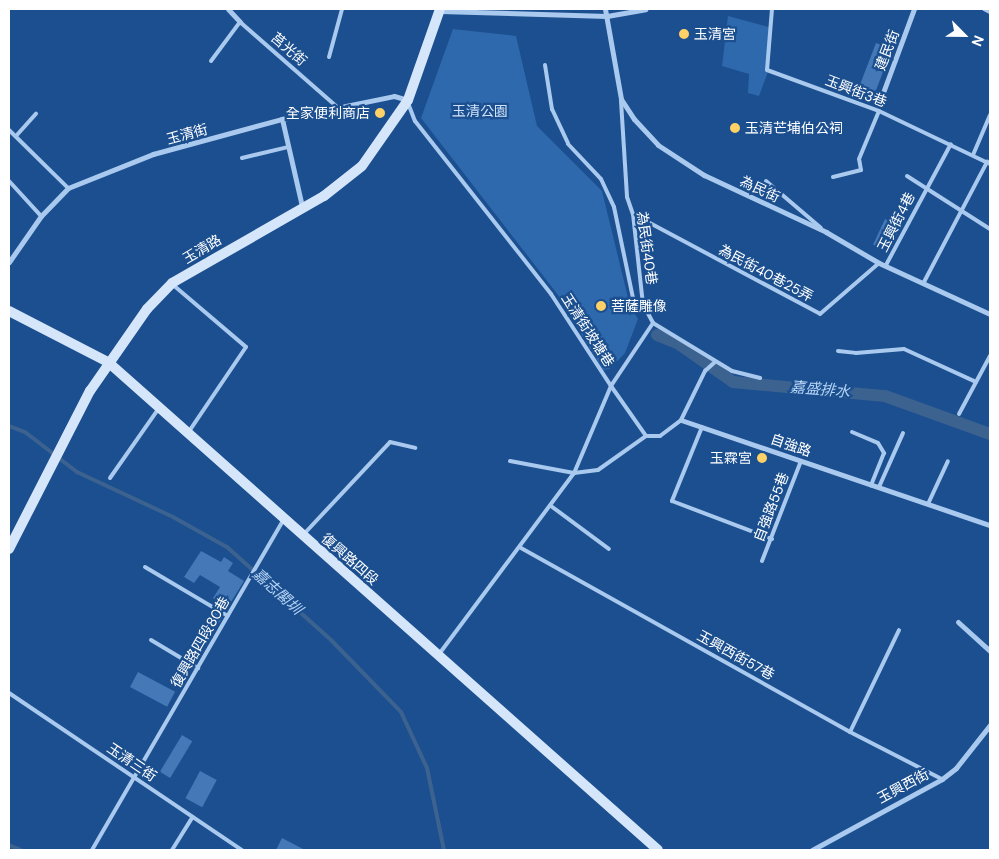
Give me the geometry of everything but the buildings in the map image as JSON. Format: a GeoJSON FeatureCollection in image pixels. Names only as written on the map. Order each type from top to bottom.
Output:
{"type":"FeatureCollection","features":[{"type":"Feature","properties":{"kind":"street","name":"莒光街"},"geometry":{"type":"LineString","coordinates":[[228,9],[240,22]]}},
{"type":"Feature","properties":{"kind":"street"},"geometry":{"type":"LineString","coordinates":[[437,9],[607,16],[645,9]]}},
{"type":"Feature","properties":{"kind":"street","name":"玉清路"},"geometry":{"type":"LineString","coordinates":[[9,550],[90,391],[108,362],[147,309],[172,283],[302,206],[324,196],[362,166],[408,100],[437,9]]}},
{"type":"Feature","properties":{"kind":"street","name":"為民街"},"geometry":{"type":"LineString","coordinates":[[606,9],[621,99],[634,119],[658,145],[704,175],[826,232],[879,263],[924,282],[990,314]]}},
{"type":"Feature","properties":{"kind":"street","name":"建民街"},"geometry":{"type":"LineString","coordinates":[[881,98],[914,9]]}},
{"type":"Feature","properties":{"kind":"street","name":"玉清街"},"geometry":{"type":"LineString","coordinates":[[9,262],[41,216],[68,188],[153,154],[282,119],[336,106],[394,96],[408,100]]}},
{"type":"Feature","properties":{"kind":"street"},"geometry":{"type":"LineString","coordinates":[[282,119],[302,206]]}},
{"type":"Feature","properties":{"kind":"street","name":"復興路四段"},"geometry":{"type":"LineString","coordinates":[[9,311],[108,362],[658,850]]}},
{"type":"Feature","properties":{"kind":"street","name":"自強路"},"geometry":{"type":"LineString","coordinates":[[681,420],[990,525]]}},
{"type":"Feature","properties":{"kind":"street"},"geometry":{"type":"LineString","coordinates":[[958,622],[989,648]]}},
{"type":"Feature","properties":{"kind":"street","name":"玉興西街"},"geometry":{"type":"LineString","coordinates":[[812,850],[942,779],[956,768],[990,725]]}},
{"type":"Feature","properties":{"kind":"lane"},"geometry":{"type":"LineString","coordinates":[[329,57],[342,9]]}},
{"type":"Feature","properties":{"kind":"lane","name":"玉興街3巷"},"geometry":{"type":"LineString","coordinates":[[772,9],[766,70],[879,111],[989,163]]}},
{"type":"Feature","properties":{"kind":"lane"},"geometry":{"type":"LineString","coordinates":[[984,9],[990,12]]}},
{"type":"Feature","properties":{"kind":"lane"},"geometry":{"type":"LineString","coordinates":[[211,61],[240,22]]}},
{"type":"Feature","properties":{"kind":"lane","name":"莒光街"},"geometry":{"type":"LineString","coordinates":[[240,22],[336,106]]}},
{"type":"Feature","properties":{"kind":"lane"},"geometry":{"type":"LineString","coordinates":[[545,64],[552,109],[568,144],[601,179],[614,208],[633,298],[643,304]]}},
{"type":"Feature","properties":{"kind":"lane","name":"為民街40巷"},"geometry":{"type":"LineString","coordinates":[[621,99],[627,197],[633,214],[643,304],[653,324]]}},
{"type":"Feature","properties":{"kind":"lane","name":"玉清街坡塘巷"},"geometry":{"type":"LineString","coordinates":[[408,100],[415,121],[551,294],[611,386],[574,473],[521,548],[438,655]]}},
{"type":"Feature","properties":{"kind":"lane"},"geometry":{"type":"LineString","coordinates":[[833,177],[861,170],[859,159],[879,111]]}},
{"type":"Feature","properties":{"kind":"lane"},"geometry":{"type":"LineString","coordinates":[[16,136],[36,114]]}},
{"type":"Feature","properties":{"kind":"lane"},"geometry":{"type":"LineString","coordinates":[[973,155],[990,115]]}},
{"type":"Feature","properties":{"kind":"lane"},"geometry":{"type":"LineString","coordinates":[[9,130],[68,188]]}},
{"type":"Feature","properties":{"kind":"lane","name":"玉興街4巷"},"geometry":{"type":"LineString","coordinates":[[886,265],[951,144]]}},
{"type":"Feature","properties":{"kind":"lane"},"geometry":{"type":"LineString","coordinates":[[242,158],[288,147]]}},
{"type":"Feature","properties":{"kind":"lane"},"geometry":{"type":"LineString","coordinates":[[924,282],[989,163]]}},
{"type":"Feature","properties":{"kind":"lane","name":"玉興街4巷"},"geometry":{"type":"LineString","coordinates":[[907,176],[990,229]]}},
{"type":"Feature","properties":{"kind":"lane"},"geometry":{"type":"LineString","coordinates":[[9,181],[41,216]]}},
{"type":"Feature","properties":{"kind":"lane"},"geometry":{"type":"LineString","coordinates":[[766,181],[826,232]]}},
{"type":"Feature","properties":{"kind":"lane","name":"為民街40巷25弄"},"geometry":{"type":"LineString","coordinates":[[633,214],[820,314],[879,263]]}},
{"type":"Feature","properties":{"kind":"lane"},"geometry":{"type":"LineString","coordinates":[[172,283],[246,347],[188,433]]}},
{"type":"Feature","properties":{"kind":"lane"},"geometry":{"type":"LineString","coordinates":[[646,436],[611,386],[653,324],[732,371],[760,378]]}},
{"type":"Feature","properties":{"kind":"lane"},"geometry":{"type":"LineString","coordinates":[[838,351],[856,353],[904,349],[976,382]]}},
{"type":"Feature","properties":{"kind":"lane"},"geometry":{"type":"LineString","coordinates":[[959,414],[990,356]]}},
{"type":"Feature","properties":{"kind":"lane"},"geometry":{"type":"LineString","coordinates":[[510,461],[574,473],[598,470],[646,436],[660,436],[681,420],[705,371],[715,362]]}},
{"type":"Feature","properties":{"kind":"lane"},"geometry":{"type":"LineString","coordinates":[[110,478],[159,408]]}},
{"type":"Feature","properties":{"kind":"lane"},"geometry":{"type":"LineString","coordinates":[[702,427],[672,501],[772,539]]}},
{"type":"Feature","properties":{"kind":"lane"},"geometry":{"type":"LineString","coordinates":[[852,432],[878,443],[884,452],[871,485]]}},
{"type":"Feature","properties":{"kind":"lane"},"geometry":{"type":"LineString","coordinates":[[879,487],[903,434]]}},
{"type":"Feature","properties":{"kind":"lane"},"geometry":{"type":"LineString","coordinates":[[303,535],[390,442],[415,448]]}},
{"type":"Feature","properties":{"kind":"lane","name":"自強路55巷"},"geometry":{"type":"LineString","coordinates":[[762,561],[801,460]]}},
{"type":"Feature","properties":{"kind":"lane"},"geometry":{"type":"LineString","coordinates":[[928,504],[948,461]]}},
{"type":"Feature","properties":{"kind":"lane"},"geometry":{"type":"LineString","coordinates":[[551,506],[609,549]]}},
{"type":"Feature","properties":{"kind":"lane","name":"復興路四段80巷"},"geometry":{"type":"LineString","coordinates":[[92,850],[136,778],[284,518]]}},
{"type":"Feature","properties":{"kind":"lane","name":"玉興西街57巷"},"geometry":{"type":"LineString","coordinates":[[521,548],[850,732],[942,779]]}},
{"type":"Feature","properties":{"kind":"lane"},"geometry":{"type":"LineString","coordinates":[[145,567],[228,616]]}},
{"type":"Feature","properties":{"kind":"lane"},"geometry":{"type":"LineString","coordinates":[[850,732],[899,630]]}},
{"type":"Feature","properties":{"kind":"lane"},"geometry":{"type":"LineString","coordinates":[[151,640],[198,668]]}},
{"type":"Feature","properties":{"kind":"lane","name":"玉清三街"},"geometry":{"type":"LineString","coordinates":[[9,693],[242,850]]}},
{"type":"Feature","properties":{"kind":"lane"},"geometry":{"type":"LineString","coordinates":[[172,850],[193,817]]}},
{"type":"Feature","properties":{"kind":"green space"},"geometry":{"type":"Polygon","coordinates":[[[728,16],[772,28],[769,69],[759,96],[748,93],[749,74],[722,66],[728,16]]]}},
{"type":"Feature","properties":{"kind":"green space","name":"玉清公園"},"geometry":{"type":"Polygon","coordinates":[[[453,29],[516,36],[537,126],[602,191],[630,306],[638,319],[625,353],[610,369],[603,370],[558,295],[421,118],[453,29]]]}},
{"type":"Feature","properties":{"kind":"waterway","name":"嘉盛排水"},"geometry":{"type":"LineString","coordinates":[[657,335],[679,344],[733,382],[885,396],[990,434]]}},
{"type":"Feature","properties":{"kind":"waterway","name":"嘉志閣圳"},"geometry":{"type":"LineString","coordinates":[[9,426],[25,432],[77,472],[173,517],[227,547],[331,640],[401,712],[427,768],[444,850]]}},
{"type":"Feature","properties":{"kind":"waterway"},"geometry":{"type":"LineString","coordinates":[[9,845],[21,850]]}},
{"type":"Feature","properties":{"kind":"place","name":"玉清宮"},"geometry":{"type":"Point","coordinates":[684,34]}},
{"type":"Feature","properties":{"kind":"place","name":"全家便利商店"},"geometry":{"type":"Point","coordinates":[380,113]}},
{"type":"Feature","properties":{"kind":"place","name":"玉清芒埔伯公祠"},"geometry":{"type":"Point","coordinates":[735,128]}},
{"type":"Feature","properties":{"kind":"place","name":"菩薩雕像"},"geometry":{"type":"Point","coordinates":[601,306]}},
{"type":"Feature","properties":{"kind":"place","name":"玉霖宮"},"geometry":{"type":"Point","coordinates":[762,458]}}]}
